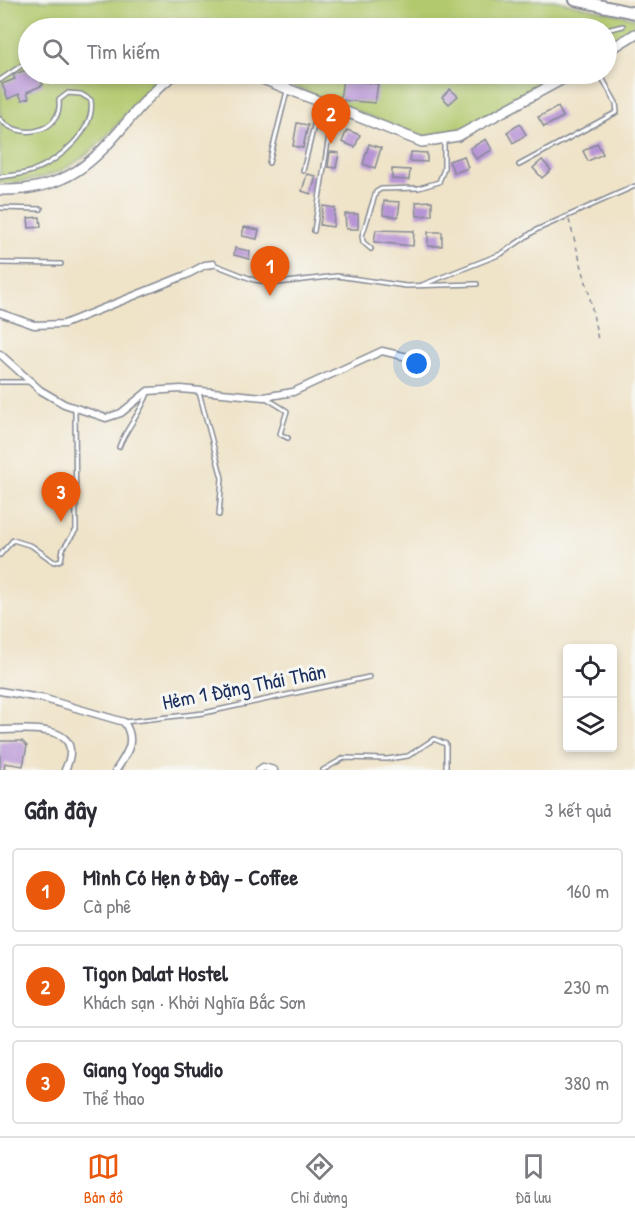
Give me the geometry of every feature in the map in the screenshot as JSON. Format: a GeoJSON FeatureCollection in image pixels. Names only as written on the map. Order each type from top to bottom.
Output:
{"type":"FeatureCollection","features":[{"type":"Feature","properties":{"kind":"main road"},"geometry":{"type":"LineString","coordinates":[[575,0],[635,14]]}},
{"type":"Feature","properties":{"kind":"street"},"geometry":{"type":"LineString","coordinates":[[617,45],[635,34]]}},
{"type":"Feature","properties":{"kind":"street"},"geometry":{"type":"LineString","coordinates":[[0,190],[53,183],[76,172],[99,154],[161,84]]}},
{"type":"Feature","properties":{"kind":"street"},"geometry":{"type":"LineString","coordinates":[[275,84],[422,142],[444,140],[494,117],[554,84]]}},
{"type":"Feature","properties":{"kind":"street"},"geometry":{"type":"LineString","coordinates":[[0,313],[34,325],[64,324],[186,275],[205,265],[213,264]]}},
{"type":"Feature","properties":{"kind":"street"},"geometry":{"type":"LineString","coordinates":[[0,354],[29,382],[75,407],[106,418],[121,413],[148,391],[198,390],[264,397],[293,392],[382,351],[416,359]]}},
{"type":"Feature","properties":{"kind":"street"},"geometry":{"type":"LineString","coordinates":[[0,691],[45,699],[124,722],[130,731],[131,741],[129,752],[116,770]]}},
{"type":"Feature","properties":{"kind":"street"},"geometry":{"type":"LineString","coordinates":[[0,730],[46,729],[57,732],[66,741],[70,753],[65,770]]}},
{"type":"Feature","properties":{"kind":"street"},"geometry":{"type":"LineString","coordinates":[[259,770],[263,767],[274,770]]}},
{"type":"Feature","properties":{"kind":"lane"},"geometry":{"type":"LineString","coordinates":[[617,27],[623,26]]}},
{"type":"Feature","properties":{"kind":"lane"},"geometry":{"type":"LineString","coordinates":[[0,80],[18,68]]}},
{"type":"Feature","properties":{"kind":"lane"},"geometry":{"type":"LineString","coordinates":[[519,165],[617,112],[616,103],[606,84]]}},
{"type":"Feature","properties":{"kind":"lane"},"geometry":{"type":"LineString","coordinates":[[269,163],[288,89]]}},
{"type":"Feature","properties":{"kind":"lane"},"geometry":{"type":"LineString","coordinates":[[0,119],[7,127],[14,130],[33,132],[51,122],[57,114],[58,100],[68,93],[81,94],[91,100],[92,110],[88,124],[61,155],[32,171],[0,177]]}},
{"type":"Feature","properties":{"kind":"lane"},"geometry":{"type":"LineString","coordinates":[[303,171],[320,103]]}},
{"type":"Feature","properties":{"kind":"lane"},"geometry":{"type":"LineString","coordinates":[[314,231],[334,108]]}},
{"type":"Feature","properties":{"kind":"lane"},"geometry":{"type":"LineString","coordinates":[[371,249],[363,242],[362,236],[376,192],[381,189],[419,188],[439,182],[444,169],[444,140]]}},
{"type":"Feature","properties":{"kind":"lane"},"geometry":{"type":"LineString","coordinates":[[418,286],[501,254],[536,230],[635,186]]}},
{"type":"Feature","properties":{"kind":"lane"},"geometry":{"type":"LineString","coordinates":[[0,208],[40,209]]}},
{"type":"Feature","properties":{"kind":"lane"},"geometry":{"type":"LineString","coordinates":[[0,263],[61,264]]}},
{"type":"Feature","properties":{"kind":"lane"},"geometry":{"type":"LineString","coordinates":[[213,264],[261,281],[278,283],[337,276],[418,286],[477,284]]}},
{"type":"Feature","properties":{"kind":"lane"},"geometry":{"type":"LineString","coordinates":[[0,382],[29,382]]}},
{"type":"Feature","properties":{"kind":"lane"},"geometry":{"type":"LineString","coordinates":[[198,390],[222,478],[219,515]]}},
{"type":"Feature","properties":{"kind":"lane"},"geometry":{"type":"LineString","coordinates":[[119,447],[125,431],[143,405],[148,391]]}},
{"type":"Feature","properties":{"kind":"lane"},"geometry":{"type":"LineString","coordinates":[[264,397],[287,411],[280,434],[288,438]]}},
{"type":"Feature","properties":{"kind":"lane"},"geometry":{"type":"LineString","coordinates":[[0,555],[13,540],[23,541],[54,562],[61,560],[63,549],[76,530],[75,407]]}},
{"type":"Feature","properties":{"kind":"lane","name":"Hẻm 1 Đặng Thái Thân"},"geometry":{"type":"LineString","coordinates":[[124,722],[204,713],[369,677]]}},
{"type":"Feature","properties":{"kind":"lane"},"geometry":{"type":"LineString","coordinates":[[323,770],[344,758],[387,759],[408,756],[434,739],[444,741],[446,744],[446,770]]}},
{"type":"Feature","properties":{"kind":"path"},"geometry":{"type":"LineString","coordinates":[[568,216],[589,293],[598,340]]}},
{"type":"Feature","properties":{"kind":"green space"},"geometry":{"type":"Polygon","coordinates":[[[0,0],[553,0],[635,18],[635,31],[617,42],[617,18],[18,18],[18,84],[155,84],[95,148],[76,162],[55,173],[30,180],[0,183],[0,0]]]}},
{"type":"Feature","properties":{"kind":"green space"},"geometry":{"type":"Polygon","coordinates":[[[287,84],[546,84],[478,122],[460,130],[425,138],[287,84]]]}},
{"type":"Feature","properties":{"kind":"building"},"geometry":{"type":"Polygon","coordinates":[[[18,73],[18,84],[43,85],[27,92],[29,98],[22,100],[19,94],[8,99],[2,84],[15,79],[13,75],[18,73]]]}},
{"type":"Feature","properties":{"kind":"building"},"geometry":{"type":"Polygon","coordinates":[[[342,84],[378,84],[375,103],[340,100],[342,84]]]}},
{"type":"Feature","properties":{"kind":"building"},"geometry":{"type":"Polygon","coordinates":[[[450,89],[458,96],[449,104],[442,97],[450,89]]]}},
{"type":"Feature","properties":{"kind":"building"},"geometry":{"type":"Polygon","coordinates":[[[558,107],[563,117],[544,127],[538,117],[558,107]]]}},
{"type":"Feature","properties":{"kind":"building"},"geometry":{"type":"Polygon","coordinates":[[[297,123],[308,125],[303,148],[293,146],[297,123]]]}},
{"type":"Feature","properties":{"kind":"building"},"geometry":{"type":"Polygon","coordinates":[[[520,124],[526,135],[513,143],[507,132],[520,124]]]}},
{"type":"Feature","properties":{"kind":"building"},"geometry":{"type":"Polygon","coordinates":[[[347,130],[360,135],[355,147],[342,142],[347,130]]]}},
{"type":"Feature","properties":{"kind":"building"},"geometry":{"type":"Polygon","coordinates":[[[486,139],[492,150],[476,159],[470,148],[486,139]]]}},
{"type":"Feature","properties":{"kind":"building"},"geometry":{"type":"Polygon","coordinates":[[[597,143],[603,154],[588,161],[583,151],[597,143]]]}},
{"type":"Feature","properties":{"kind":"building"},"geometry":{"type":"Polygon","coordinates":[[[369,144],[381,148],[375,168],[363,164],[369,144]]]}},
{"type":"Feature","properties":{"kind":"building"},"geometry":{"type":"Polygon","coordinates":[[[330,152],[339,153],[336,168],[328,167],[330,152]]]}},
{"type":"Feature","properties":{"kind":"building"},"geometry":{"type":"Polygon","coordinates":[[[411,152],[427,153],[427,162],[410,161],[411,152]]]}},
{"type":"Feature","properties":{"kind":"building"},"geometry":{"type":"Polygon","coordinates":[[[464,156],[468,168],[454,173],[449,161],[464,156]]]}},
{"type":"Feature","properties":{"kind":"building"},"geometry":{"type":"Polygon","coordinates":[[[542,160],[551,170],[542,178],[533,168],[542,160]]]}},
{"type":"Feature","properties":{"kind":"building"},"geometry":{"type":"Polygon","coordinates":[[[392,169],[410,170],[409,180],[392,179],[392,169]]]}},
{"type":"Feature","properties":{"kind":"building"},"geometry":{"type":"Polygon","coordinates":[[[307,174],[316,176],[311,194],[302,191],[307,174]]]}},
{"type":"Feature","properties":{"kind":"building"},"geometry":{"type":"Polygon","coordinates":[[[384,201],[400,202],[398,217],[383,215],[384,201]]]}},
{"type":"Feature","properties":{"kind":"building"},"geometry":{"type":"Polygon","coordinates":[[[432,201],[432,215],[417,216],[416,202],[432,201]]]}},
{"type":"Feature","properties":{"kind":"building"},"geometry":{"type":"Polygon","coordinates":[[[323,206],[335,208],[333,227],[320,225],[323,206]]]}},
{"type":"Feature","properties":{"kind":"building"},"geometry":{"type":"Polygon","coordinates":[[[345,214],[358,214],[358,229],[346,229],[345,214]]]}},
{"type":"Feature","properties":{"kind":"building"},"geometry":{"type":"Polygon","coordinates":[[[40,217],[41,227],[29,228],[28,218],[40,217]]]}},
{"type":"Feature","properties":{"kind":"building"},"geometry":{"type":"Polygon","coordinates":[[[244,227],[259,230],[257,239],[242,236],[244,227]]]}},
{"type":"Feature","properties":{"kind":"building"},"geometry":{"type":"Polygon","coordinates":[[[376,230],[414,231],[413,246],[374,242],[376,230]]]}},
{"type":"Feature","properties":{"kind":"building"},"geometry":{"type":"Polygon","coordinates":[[[428,232],[442,232],[442,246],[428,246],[428,232]]]}},
{"type":"Feature","properties":{"kind":"building"},"geometry":{"type":"Polygon","coordinates":[[[235,248],[250,251],[249,259],[234,255],[235,248]]]}},
{"type":"Feature","properties":{"kind":"building"},"geometry":{"type":"Polygon","coordinates":[[[0,741],[22,741],[27,746],[23,766],[5,763],[4,770],[0,770],[0,741]]]}},
{"type":"Feature","properties":{"kind":"place","name":"Tigon Dalat Hostel"},"geometry":{"type":"Point","coordinates":[331,144]}},
{"type":"Feature","properties":{"kind":"place","name":"Mình Có Hẹn ở Đây - Coffee"},"geometry":{"type":"Point","coordinates":[270,296]}},
{"type":"Feature","properties":{"kind":"place","name":"Giang Yoga Studio"},"geometry":{"type":"Point","coordinates":[61,522]}}]}
